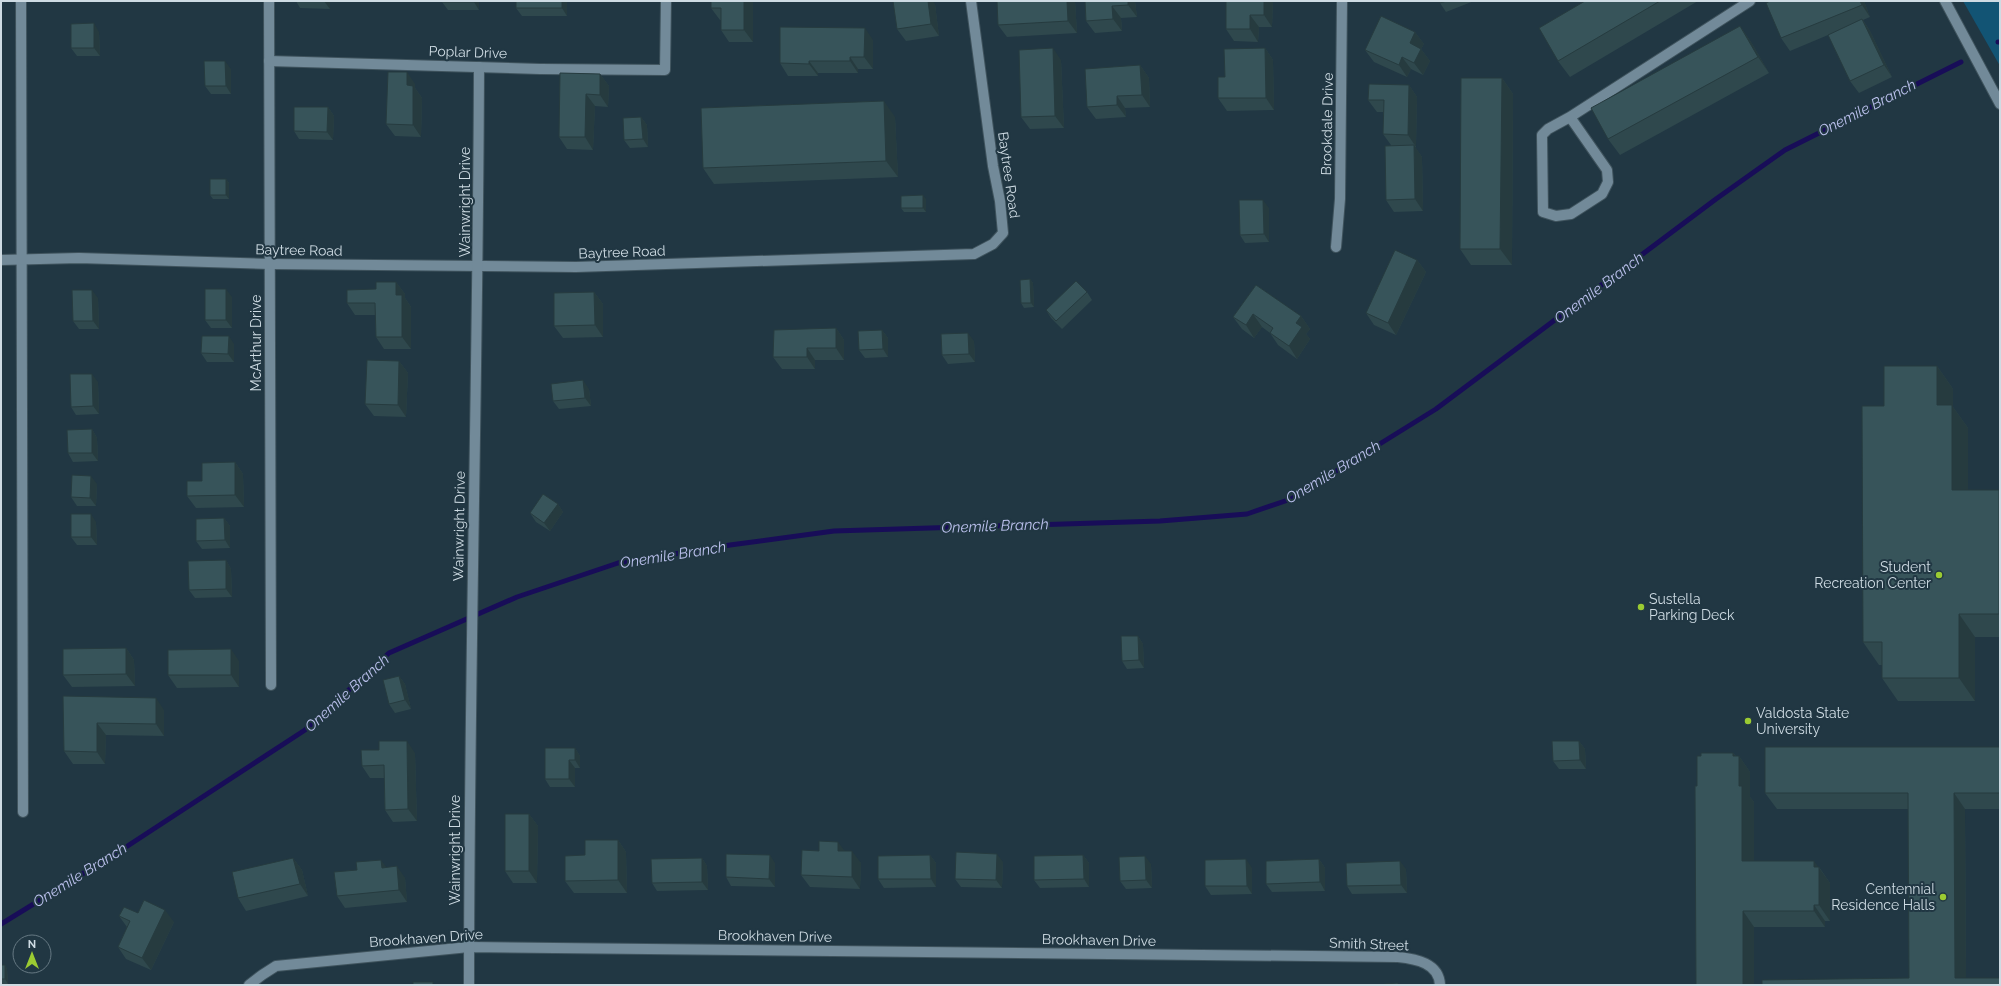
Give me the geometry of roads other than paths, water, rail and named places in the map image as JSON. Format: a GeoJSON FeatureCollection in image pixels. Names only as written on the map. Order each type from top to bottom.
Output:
{"type":"FeatureCollection","features":[{"type":"Feature","properties":{"kind":"street"},"geometry":{"type":"LineString","coordinates":[[21,1],[23,812]]}},
{"type":"Feature","properties":{"kind":"street","name":"McArthur Drive"},"geometry":{"type":"LineString","coordinates":[[269,1],[271,685]]}},
{"type":"Feature","properties":{"kind":"street","name":"Poplar Drive"},"geometry":{"type":"LineString","coordinates":[[269,61],[479,67],[665,70],[666,1]]}},
{"type":"Feature","properties":{"kind":"street","name":"Baytree Road"},"geometry":{"type":"LineString","coordinates":[[1,260],[79,258],[270,264],[576,267],[974,254],[993,244],[1003,234],[971,1]]}},
{"type":"Feature","properties":{"kind":"street","name":"Brookdale Drive"},"geometry":{"type":"LineString","coordinates":[[1336,247],[1340,191],[1342,1]]}},
{"type":"Feature","properties":{"kind":"street"},"geometry":{"type":"LineString","coordinates":[[1570,117],[1607,170],[1608,182],[1602,194],[1571,214],[1556,216],[1543,212],[1542,135],[1548,129],[1570,117],[1750,1]]}},
{"type":"Feature","properties":{"kind":"street"},"geometry":{"type":"LineString","coordinates":[[1945,1],[2000,104]]}},
{"type":"Feature","properties":{"kind":"street","name":"Wainwright Drive"},"geometry":{"type":"LineString","coordinates":[[469,985],[469,800],[478,266],[479,67]]}},
{"type":"Feature","properties":{"kind":"street","name":"Brookhaven Drive"},"geometry":{"type":"LineString","coordinates":[[249,985],[262,974],[276,966],[469,947],[1307,956]]}},
{"type":"Feature","properties":{"kind":"street","name":"Smith Street"},"geometry":{"type":"LineString","coordinates":[[1307,956],[1411,958],[1427,963],[1440,978],[1440,985]]}},
{"type":"Feature","properties":{"kind":"waterway","name":"Onemile Branch"},"geometry":{"type":"LineString","coordinates":[[1,924],[126,847],[305,730],[389,653],[517,597],[618,563],[730,545],[834,531],[1160,521],[1247,514],[1291,499],[1436,409],[1716,199],[1785,150],[1961,62]]}},
{"type":"Feature","properties":{"kind":"place","name":"Student Recreation Center"},"geometry":{"type":"Point","coordinates":[1939,575]}},
{"type":"Feature","properties":{"kind":"place","name":"Sustella Parking Deck"},"geometry":{"type":"Point","coordinates":[1641,607]}},
{"type":"Feature","properties":{"kind":"place","name":"Valdosta State University"},"geometry":{"type":"Point","coordinates":[1748,721]}},
{"type":"Feature","properties":{"kind":"place","name":"Centennial Residence Halls"},"geometry":{"type":"Point","coordinates":[1943,897]}}]}
